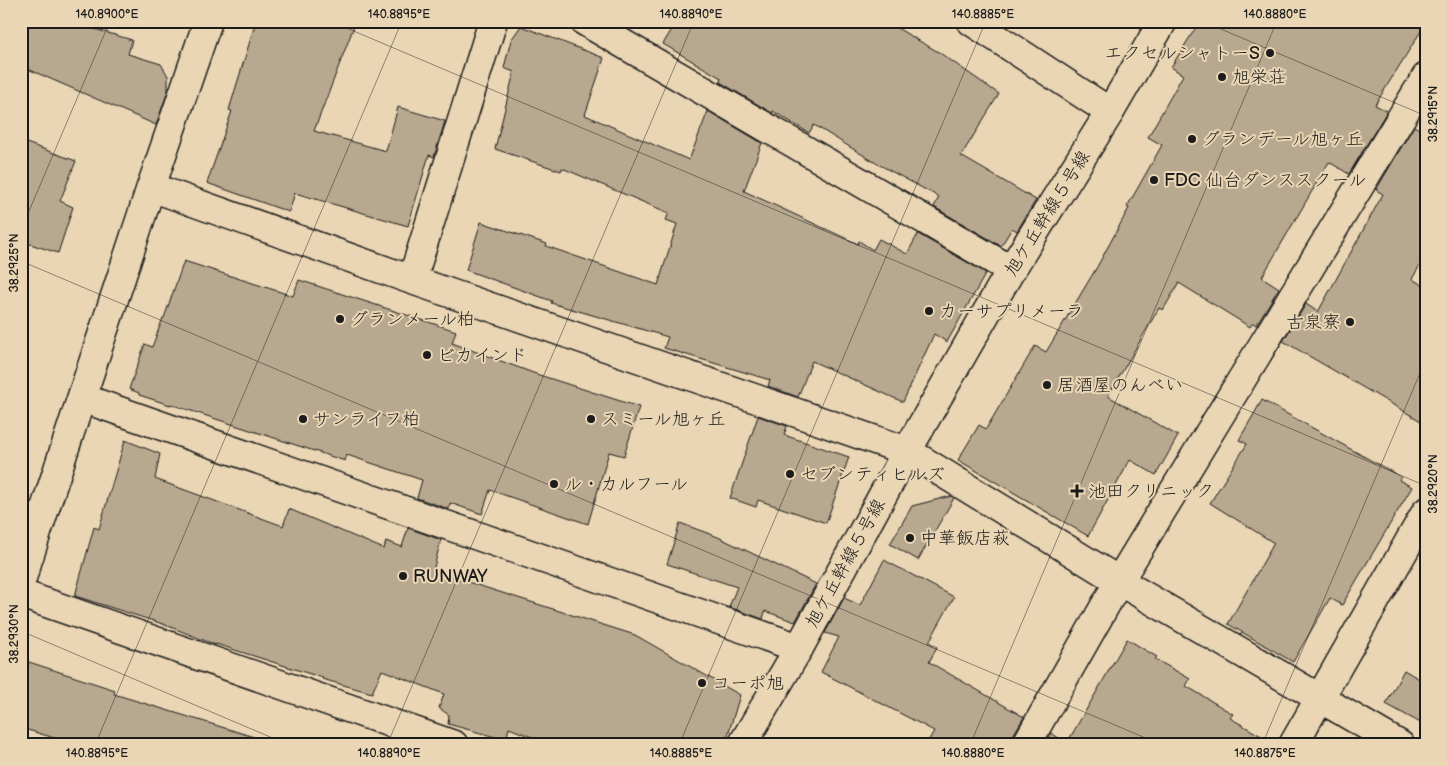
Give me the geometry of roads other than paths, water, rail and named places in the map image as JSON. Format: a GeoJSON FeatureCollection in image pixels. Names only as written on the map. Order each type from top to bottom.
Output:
{"type":"FeatureCollection","features":[{"type":"Feature","properties":{"kind":"street"},"geometry":{"type":"LineString","coordinates":[[21,581],[30,527],[82,398],[208,21]]}},
{"type":"Feature","properties":{"kind":"street"},"geometry":{"type":"LineString","coordinates":[[412,280],[493,21]]}},
{"type":"Feature","properties":{"kind":"street"},"geometry":{"type":"LineString","coordinates":[[584,21],[1011,270]]}},
{"type":"Feature","properties":{"kind":"street"},"geometry":{"type":"LineString","coordinates":[[971,21],[1110,112]]}},
{"type":"Feature","properties":{"kind":"street","name":"旭ケ丘幹線５号線"},"geometry":{"type":"LineString","coordinates":[[742,745],[1011,270],[1110,112],[1162,21]]}},
{"type":"Feature","properties":{"kind":"street"},"geometry":{"type":"LineString","coordinates":[[1026,745],[1119,582],[1426,77]]}},
{"type":"Feature","properties":{"kind":"street"},"geometry":{"type":"LineString","coordinates":[[151,187],[412,280],[907,451],[1119,582],[1400,745]]}},
{"type":"Feature","properties":{"kind":"street"},"geometry":{"type":"LineString","coordinates":[[82,398],[798,648]]}},
{"type":"Feature","properties":{"kind":"street"},"geometry":{"type":"LineString","coordinates":[[1293,745],[1426,512]]}},
{"type":"Feature","properties":{"kind":"street"},"geometry":{"type":"LineString","coordinates":[[21,594],[454,745]]}},
{"type":"Feature","properties":{"kind":"place","name":"エクセルシャトーS"},"geometry":{"type":"Point","coordinates":[1270,53]}},
{"type":"Feature","properties":{"kind":"place","name":"旭栄荘"},"geometry":{"type":"Point","coordinates":[1222,77]}},
{"type":"Feature","properties":{"kind":"place","name":"グランデール旭ヶ丘"},"geometry":{"type":"Point","coordinates":[1192,139]}},
{"type":"Feature","properties":{"kind":"place","name":"FDC 仙台ダンススクール"},"geometry":{"type":"Point","coordinates":[1154,180]}},
{"type":"Feature","properties":{"kind":"place","name":"カーサプリメーラ"},"geometry":{"type":"Point","coordinates":[929,311]}},
{"type":"Feature","properties":{"kind":"place","name":"グランメール柏"},"geometry":{"type":"Point","coordinates":[340,319]}},
{"type":"Feature","properties":{"kind":"place","name":"古泉寮"},"geometry":{"type":"Point","coordinates":[1350,322]}},
{"type":"Feature","properties":{"kind":"place","name":"ビカインド"},"geometry":{"type":"Point","coordinates":[427,355]}},
{"type":"Feature","properties":{"kind":"place","name":"居酒屋のんべい"},"geometry":{"type":"Point","coordinates":[1047,385]}},
{"type":"Feature","properties":{"kind":"place","name":"サンライフ柏"},"geometry":{"type":"Point","coordinates":[303,419]}},
{"type":"Feature","properties":{"kind":"place","name":"スミール旭ヶ丘"},"geometry":{"type":"Point","coordinates":[591,419]}},
{"type":"Feature","properties":{"kind":"place","name":"セブンティヒルズ"},"geometry":{"type":"Point","coordinates":[790,474]}},
{"type":"Feature","properties":{"kind":"place","name":"ル・カルフール"},"geometry":{"type":"Point","coordinates":[554,484]}},
{"type":"Feature","properties":{"kind":"place","name":"池田クリニック"},"geometry":{"type":"Point","coordinates":[1077,491]}},
{"type":"Feature","properties":{"kind":"place","name":"中華飯店萩"},"geometry":{"type":"Point","coordinates":[910,538]}},
{"type":"Feature","properties":{"kind":"place","name":"RUNWAY"},"geometry":{"type":"Point","coordinates":[403,576]}},
{"type":"Feature","properties":{"kind":"place","name":"コーポ旭"},"geometry":{"type":"Point","coordinates":[702,683]}}]}
